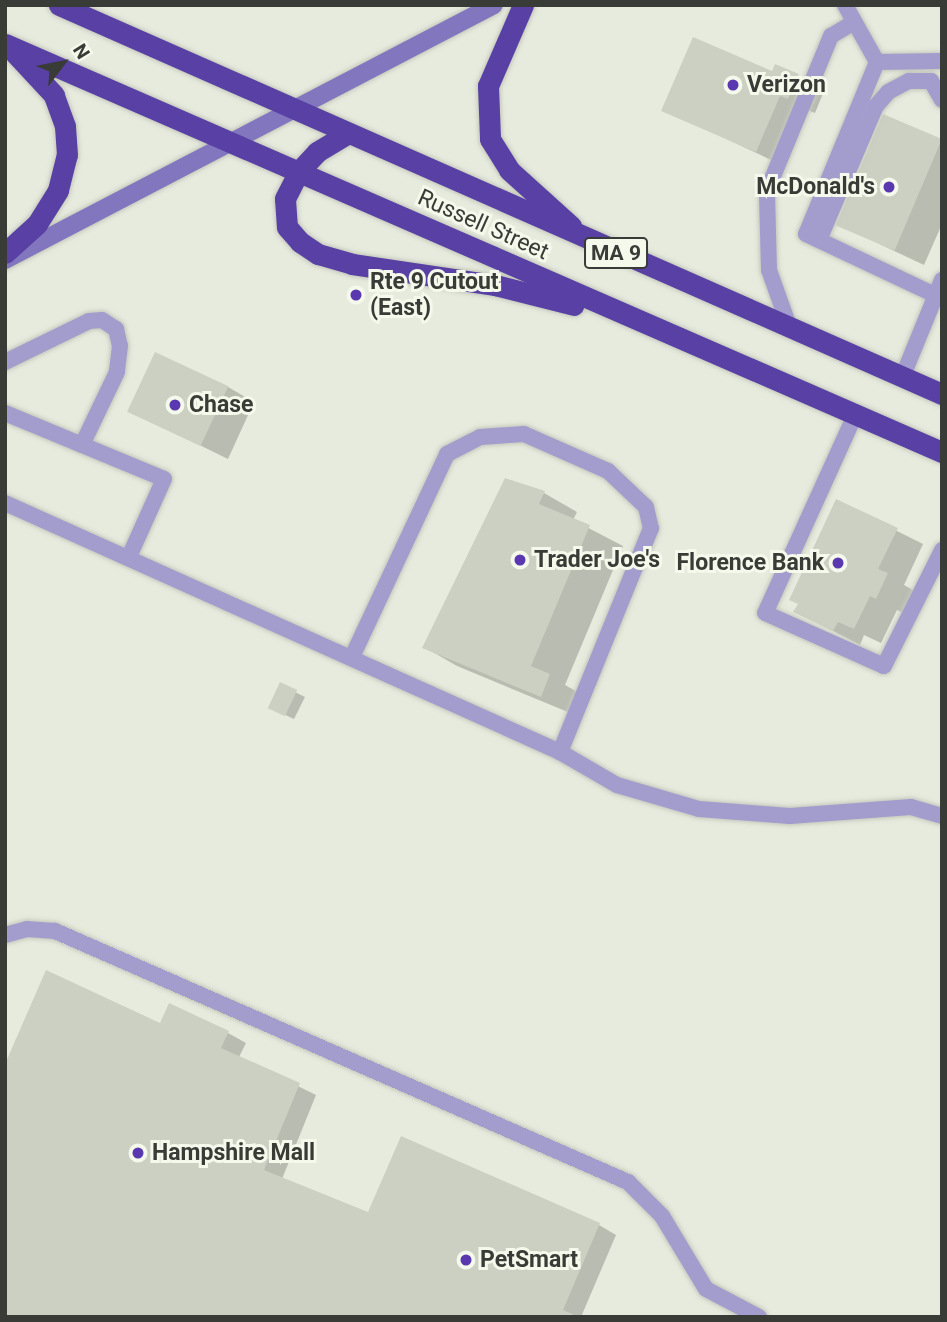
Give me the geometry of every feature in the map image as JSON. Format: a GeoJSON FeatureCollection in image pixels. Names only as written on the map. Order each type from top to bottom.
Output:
{"type":"FeatureCollection","features":[{"type":"Feature","properties":{"kind":"highway","name":"Russell Street"},"geometry":{"type":"LineString","coordinates":[[59,5],[345,135],[942,394]]}},
{"type":"Feature","properties":{"kind":"highway"},"geometry":{"type":"LineString","coordinates":[[523,5],[488,86],[490,139],[509,170],[586,240]]}},
{"type":"Feature","properties":{"kind":"highway","name":"Russell Street"},"geometry":{"type":"LineString","coordinates":[[6,44],[234,142],[629,319],[942,452]]}},
{"type":"Feature","properties":{"kind":"highway"},"geometry":{"type":"LineString","coordinates":[[5,253],[37,224],[58,190],[67,155],[65,126],[54,95],[6,44]]}},
{"type":"Feature","properties":{"kind":"highway"},"geometry":{"type":"LineString","coordinates":[[345,135],[317,152],[299,171],[285,199],[287,226],[318,254],[352,264],[495,285],[629,319]]}},
{"type":"Feature","properties":{"kind":"main road"},"geometry":{"type":"LineString","coordinates":[[5,260],[494,5]]}},
{"type":"Feature","properties":{"kind":"lane"},"geometry":{"type":"LineString","coordinates":[[845,5],[877,62]]}},
{"type":"Feature","properties":{"kind":"lane"},"geometry":{"type":"LineString","coordinates":[[790,329],[769,270],[767,191],[831,36],[855,22]]}},
{"type":"Feature","properties":{"kind":"lane"},"geometry":{"type":"LineString","coordinates":[[877,62],[942,61]]}},
{"type":"Feature","properties":{"kind":"lane"},"geometry":{"type":"LineString","coordinates":[[877,62],[806,234],[939,288],[902,378]]}},
{"type":"Feature","properties":{"kind":"lane"},"geometry":{"type":"LineString","coordinates":[[820,240],[876,106],[888,92],[909,81],[937,82],[942,100]]}},
{"type":"Feature","properties":{"kind":"lane"},"geometry":{"type":"LineString","coordinates":[[5,362],[89,321],[102,320],[116,329],[120,346],[117,372],[82,445]]}},
{"type":"Feature","properties":{"kind":"lane"},"geometry":{"type":"LineString","coordinates":[[5,413],[163,479],[129,557]]}},
{"type":"Feature","properties":{"kind":"lane"},"geometry":{"type":"LineString","coordinates":[[855,415],[765,613],[884,666],[942,550]]}},
{"type":"Feature","properties":{"kind":"lane"},"geometry":{"type":"LineString","coordinates":[[352,657],[447,454],[480,437],[524,434],[608,471],[639,498],[652,528],[561,751]]}},
{"type":"Feature","properties":{"kind":"lane"},"geometry":{"type":"LineString","coordinates":[[5,503],[561,751],[617,785],[699,809],[790,816],[911,807],[942,816]]}},
{"type":"Feature","properties":{"kind":"lane"},"geometry":{"type":"LineString","coordinates":[[5,934],[27,929],[55,931],[78,940],[628,1182],[663,1216],[706,1289],[759,1317]]}},
{"type":"Feature","properties":{"kind":"building","name":"Verizon"},"geometry":{"type":"Polygon","coordinates":[[[693,37],[772,71],[775,64],[799,74],[788,99],[780,96],[756,152],[661,111],[693,37]]]}},
{"type":"Feature","properties":{"kind":"building","name":"McDonald's"},"geometry":{"type":"Polygon","coordinates":[[[883,114],[942,139],[895,250],[836,225],[883,114]]]}},
{"type":"Feature","properties":{"kind":"building"},"geometry":{"type":"Polygon","coordinates":[[[155,352],[228,386],[201,446],[127,412],[155,352]]]}},
{"type":"Feature","properties":{"kind":"building","name":"Trader Joe's"},"geometry":{"type":"Polygon","coordinates":[[[505,478],[545,491],[539,504],[590,525],[531,666],[550,674],[541,697],[422,648],[505,478]]]}},
{"type":"Feature","properties":{"kind":"building"},"geometry":{"type":"Polygon","coordinates":[[[836,499],[898,528],[878,569],[888,573],[876,599],[870,596],[854,629],[838,622],[833,631],[793,612],[798,604],[789,600],[836,499]]]}},
{"type":"Feature","properties":{"kind":"building"},"geometry":{"type":"Polygon","coordinates":[[[280,682],[297,690],[285,716],[268,708],[280,682]]]}},
{"type":"Feature","properties":{"kind":"building","name":"Hampshire Mall"},"geometry":{"type":"Polygon","coordinates":[[[46,970],[160,1023],[169,1003],[229,1031],[221,1048],[300,1083],[264,1170],[368,1212],[401,1136],[600,1223],[563,1310],[579,1317],[5,1317],[5,1064],[46,970]]]}},
{"type":"Feature","properties":{"kind":"place","name":"Verizon"},"geometry":{"type":"Point","coordinates":[733,85]}},
{"type":"Feature","properties":{"kind":"place","name":"McDonald's"},"geometry":{"type":"Point","coordinates":[889,187]}},
{"type":"Feature","properties":{"kind":"place","name":"Rte 9 Cutout (East)"},"geometry":{"type":"Point","coordinates":[356,295]}},
{"type":"Feature","properties":{"kind":"place","name":"Chase"},"geometry":{"type":"Point","coordinates":[175,405]}},
{"type":"Feature","properties":{"kind":"place","name":"Trader Joe's"},"geometry":{"type":"Point","coordinates":[520,560]}},
{"type":"Feature","properties":{"kind":"place","name":"Florence Bank"},"geometry":{"type":"Point","coordinates":[838,563]}},
{"type":"Feature","properties":{"kind":"place","name":"Hampshire Mall"},"geometry":{"type":"Point","coordinates":[138,1153]}},
{"type":"Feature","properties":{"kind":"place","name":"PetSmart"},"geometry":{"type":"Point","coordinates":[466,1260]}}]}
